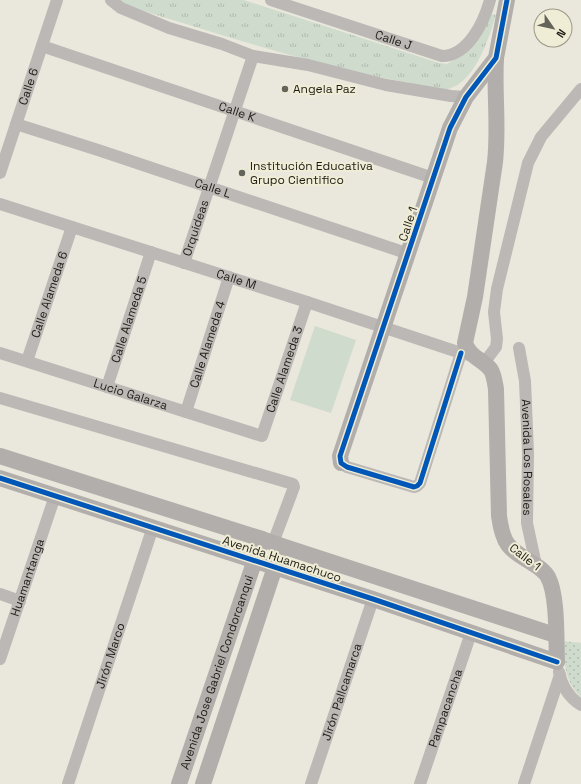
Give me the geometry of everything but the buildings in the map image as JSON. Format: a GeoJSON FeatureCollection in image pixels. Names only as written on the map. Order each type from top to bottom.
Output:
{"type":"FeatureCollection","features":[{"type":"Feature","properties":{"kind":"street","name":"Calle 6"},"geometry":{"type":"LineString","coordinates":[[0,173],[57,0]]}},
{"type":"Feature","properties":{"kind":"street"},"geometry":{"type":"LineString","coordinates":[[111,0],[121,8],[169,28],[222,44],[253,56],[308,65],[386,85],[451,96],[466,97]]}},
{"type":"Feature","properties":{"kind":"street","name":"Calle J"},"geometry":{"type":"LineString","coordinates":[[271,0],[442,56],[453,54],[467,43],[481,23],[490,0]]}},
{"type":"Feature","properties":{"kind":"street","name":"Calle 1"},"geometry":{"type":"LineString","coordinates":[[507,0],[496,58],[495,82],[497,141],[495,162],[475,297],[466,343],[468,350],[473,357],[491,371],[496,389],[501,532],[505,541],[512,549],[542,569],[548,577],[554,601],[558,668]]}},
{"type":"Feature","properties":{"kind":"street","name":"Calle K"},"geometry":{"type":"LineString","coordinates":[[42,46],[434,178]]}},
{"type":"Feature","properties":{"kind":"street","name":"Orquideas"},"geometry":{"type":"LineString","coordinates":[[184,263],[253,56]]}},
{"type":"Feature","properties":{"kind":"street","name":"Calle 1"},"geometry":{"type":"LineString","coordinates":[[341,463],[340,456],[450,128],[466,97],[496,58]]}},
{"type":"Feature","properties":{"kind":"street"},"geometry":{"type":"LineString","coordinates":[[341,463],[414,487],[418,486],[420,483],[473,357],[496,347],[497,339],[494,312],[497,289],[528,163],[541,137],[581,89]]}},
{"type":"Feature","properties":{"kind":"street","name":"Calle L"},"geometry":{"type":"LineString","coordinates":[[16,124],[408,254]]}},
{"type":"Feature","properties":{"kind":"street","name":"Calle M"},"geometry":{"type":"LineString","coordinates":[[0,204],[307,302],[473,357]]}},
{"type":"Feature","properties":{"kind":"street","name":"Calle Alameda 6"},"geometry":{"type":"LineString","coordinates":[[27,361],[72,227]]}},
{"type":"Feature","properties":{"kind":"street","name":"Calle Alameda 5"},"geometry":{"type":"LineString","coordinates":[[107,386],[151,252]]}},
{"type":"Feature","properties":{"kind":"street","name":"Calle Alameda 4"},"geometry":{"type":"LineString","coordinates":[[186,412],[229,277]]}},
{"type":"Feature","properties":{"kind":"street","name":"Calle Alameda 3"},"geometry":{"type":"LineString","coordinates":[[262,436],[307,302]]}},
{"type":"Feature","properties":{"kind":"street","name":"Avenida Los Rosales"},"geometry":{"type":"LineString","coordinates":[[519,348],[525,381],[528,453],[527,524],[536,565]]}},
{"type":"Feature","properties":{"kind":"street","name":"Lucio Galarza"},"geometry":{"type":"LineString","coordinates":[[0,353],[262,436]]}},
{"type":"Feature","properties":{"kind":"street"},"geometry":{"type":"LineString","coordinates":[[0,398],[293,484],[294,487],[272,543]]}},
{"type":"Feature","properties":{"kind":"street","name":"Avenida Huamachuco"},"geometry":{"type":"LineString","coordinates":[[0,456],[555,635]]}},
{"type":"Feature","properties":{"kind":"street","name":"Avenida Huamachuco"},"geometry":{"type":"LineString","coordinates":[[0,478],[373,599],[470,633],[558,668]]}},
{"type":"Feature","properties":{"kind":"street","name":"Huamantanga"},"geometry":{"type":"LineString","coordinates":[[0,659],[55,496]]}},
{"type":"Feature","properties":{"kind":"street","name":"Jirón Marco"},"geometry":{"type":"LineString","coordinates":[[68,784],[153,527]]}},
{"type":"Feature","properties":{"kind":"street","name":"Avenida Jose Gabriel Condorcanqui"},"geometry":{"type":"LineString","coordinates":[[179,784],[254,561],[272,543]]}},
{"type":"Feature","properties":{"kind":"street","name":"Avenida Jose Gabriel Condorcanqui"},"geometry":{"type":"LineString","coordinates":[[202,784],[275,567],[272,543]]}},
{"type":"Feature","properties":{"kind":"street"},"geometry":{"type":"LineString","coordinates":[[0,594],[20,601]]}},
{"type":"Feature","properties":{"kind":"street","name":"Jirón Pallcamarca"},"geometry":{"type":"LineString","coordinates":[[311,784],[373,599]]}},
{"type":"Feature","properties":{"kind":"street","name":"Pampacancha"},"geometry":{"type":"LineString","coordinates":[[420,784],[470,633]]}},
{"type":"Feature","properties":{"kind":"street"},"geometry":{"type":"LineString","coordinates":[[558,668],[567,692],[581,705]]}},
{"type":"Feature","properties":{"kind":"street"},"geometry":{"type":"LineString","coordinates":[[524,784],[558,668]]}},
{"type":"Feature","properties":{"kind":"green space"},"geometry":{"type":"Polygon","coordinates":[[[119,0],[244,0],[439,63],[447,64],[463,55],[491,14],[496,15],[490,35],[480,57],[468,76],[451,88],[442,89],[375,76],[305,59],[237,40],[134,8],[119,0]]]}},
{"type":"Feature","properties":{"kind":"green space"},"geometry":{"type":"Polygon","coordinates":[[[315,326],[356,340],[331,413],[290,400],[315,326]]]}},
{"type":"Feature","properties":{"kind":"green space"},"geometry":{"type":"Polygon","coordinates":[[[562,641],[581,643],[581,697],[568,678],[562,641]]]}},
{"type":"Feature","properties":{"kind":"cycle path"},"geometry":{"type":"LineString","coordinates":[[461,353],[420,483],[417,486],[414,487],[347,467],[341,463],[340,456],[450,128],[466,97],[496,58],[507,0]]}},
{"type":"Feature","properties":{"kind":"cycle path"},"geometry":{"type":"LineString","coordinates":[[0,478],[373,599],[557,662]]}},
{"type":"Feature","properties":{"kind":"place","name":"Angela Paz"},"geometry":{"type":"Point","coordinates":[285,89]}},
{"type":"Feature","properties":{"kind":"place","name":"Institución Educativa Grupo Cientifico"},"geometry":{"type":"Point","coordinates":[242,173]}}]}
